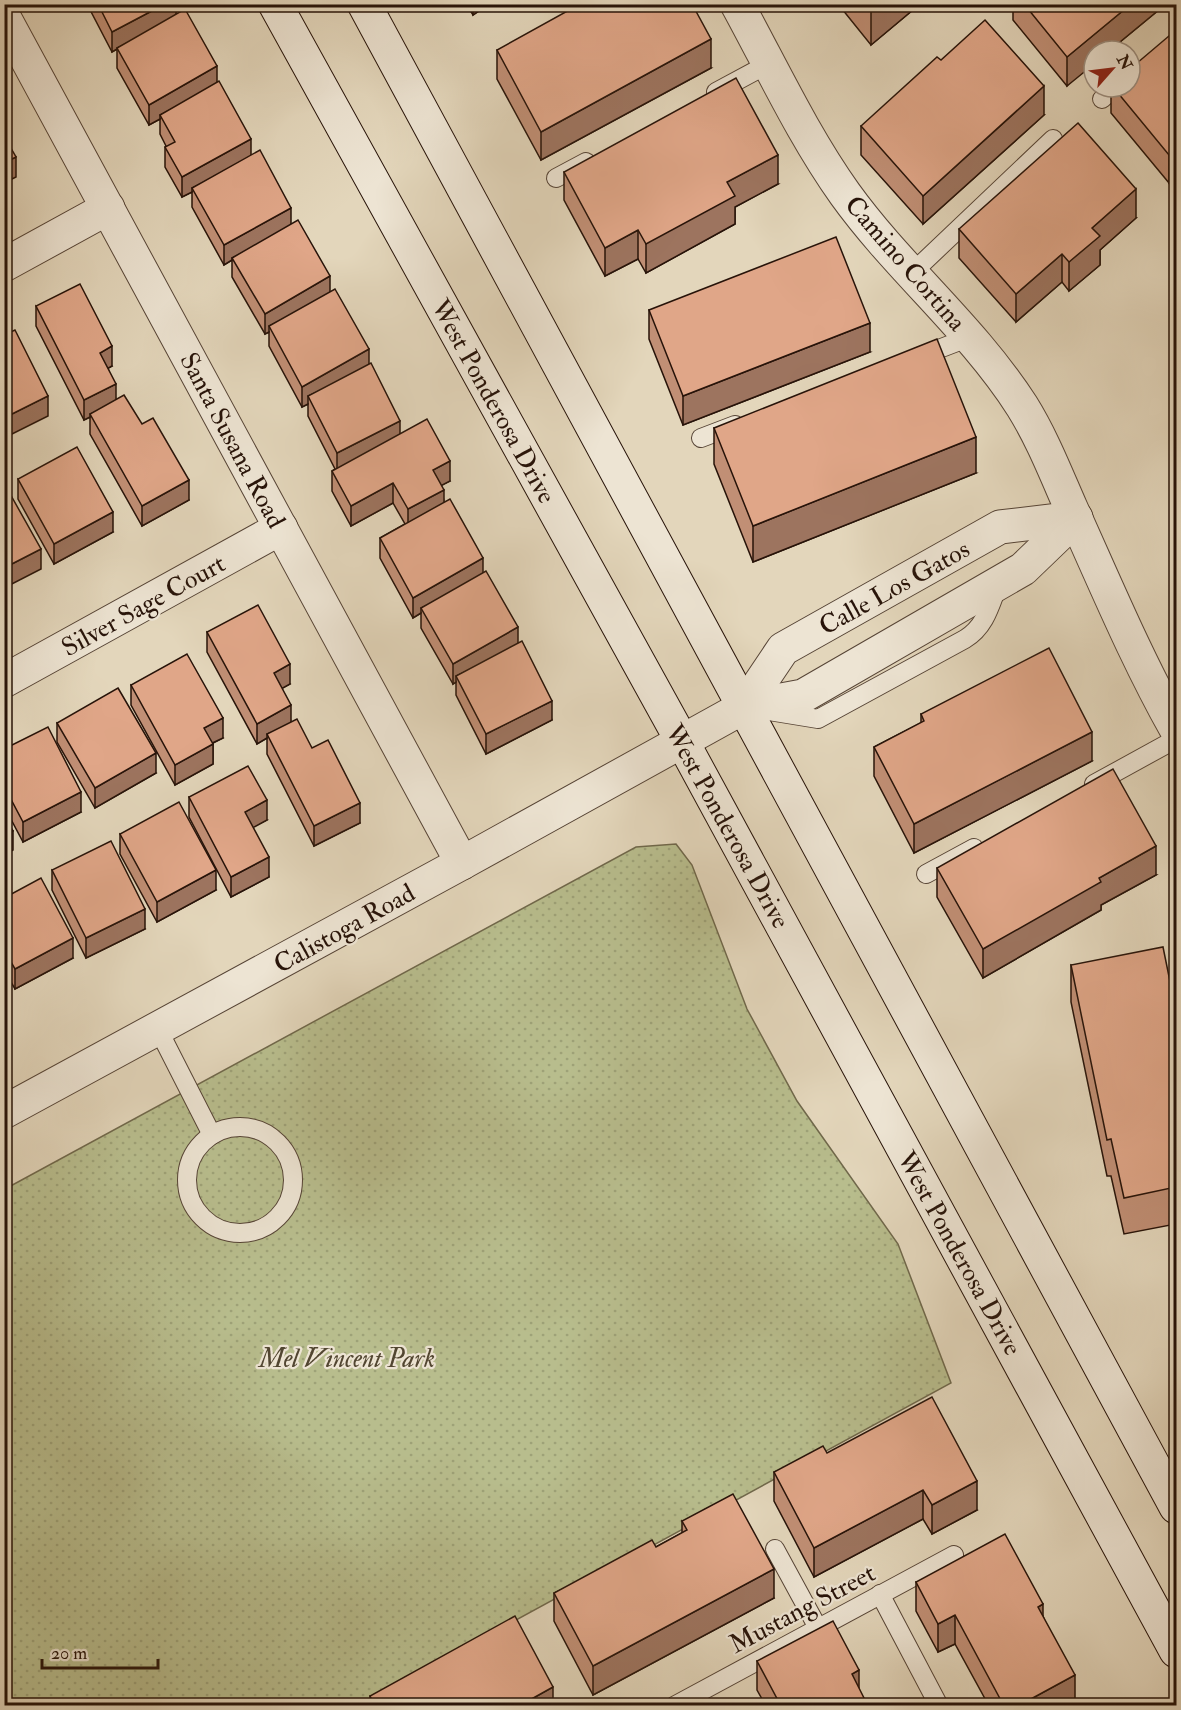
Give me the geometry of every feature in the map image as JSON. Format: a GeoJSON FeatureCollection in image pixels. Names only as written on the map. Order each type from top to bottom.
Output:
{"type":"FeatureCollection","features":[{"type":"Feature","properties":{"kind":"street","name":"West Ponderosa Drive"},"geometry":{"type":"LineString","coordinates":[[275,4],[682,741],[1176,1651]]}},
{"type":"Feature","properties":{"kind":"street"},"geometry":{"type":"LineString","coordinates":[[364,4],[1176,1507]]}},
{"type":"Feature","properties":{"kind":"street","name":"Camino Cortina"},"geometry":{"type":"LineString","coordinates":[[737,4],[817,150],[845,194],[877,235],[999,371],[1024,408],[1076,518]]}},
{"type":"Feature","properties":{"kind":"street","name":"Santa Susana Road"},"geometry":{"type":"LineString","coordinates":[[4,17],[462,863]]}},
{"type":"Feature","properties":{"kind":"street"},"geometry":{"type":"LineString","coordinates":[[4,265],[108,208]]}},
{"type":"Feature","properties":{"kind":"street","name":"Calle Los Gatos"},"geometry":{"type":"LineString","coordinates":[[682,741],[744,707],[803,696],[1023,569],[1076,518]]}},
{"type":"Feature","properties":{"kind":"street","name":"Calle Los Gatos"},"geometry":{"type":"LineString","coordinates":[[744,707],[783,649],[1000,528],[1076,518]]}},
{"type":"Feature","properties":{"kind":"street"},"geometry":{"type":"LineString","coordinates":[[1076,518],[1127,633],[1176,729]]}},
{"type":"Feature","properties":{"kind":"street","name":"Silver Sage Court"},"geometry":{"type":"LineString","coordinates":[[4,681],[281,528]]}},
{"type":"Feature","properties":{"kind":"street","name":"Calistoga Road"},"geometry":{"type":"LineString","coordinates":[[4,1112],[682,741]]}},
{"type":"Feature","properties":{"kind":"lane"},"geometry":{"type":"LineString","coordinates":[[698,101],[770,63]]}},
{"type":"Feature","properties":{"kind":"lane"},"geometry":{"type":"LineString","coordinates":[[912,273],[1053,139]]}},
{"type":"Feature","properties":{"kind":"lane"},"geometry":{"type":"LineString","coordinates":[[556,178],[597,156]]}},
{"type":"Feature","properties":{"kind":"lane"},"geometry":{"type":"LineString","coordinates":[[903,362],[970,337]]}},
{"type":"Feature","properties":{"kind":"lane"},"geometry":{"type":"LineString","coordinates":[[701,438],[757,417]]}},
{"type":"Feature","properties":{"kind":"lane"},"geometry":{"type":"LineString","coordinates":[[1083,790],[1176,739]]}},
{"type":"Feature","properties":{"kind":"lane"},"geometry":{"type":"LineString","coordinates":[[926,874],[989,840]]}},
{"type":"Feature","properties":{"kind":"lane"},"geometry":{"type":"LineString","coordinates":[[158,1029],[212,1135]]}},
{"type":"Feature","properties":{"kind":"lane"},"geometry":{"type":"LineString","coordinates":[[245,1127],[262,1132],[276,1141],[286,1155],[292,1172],[292,1188],[287,1205],[277,1219],[262,1229],[245,1234],[227,1232],[211,1225],[198,1213],[189,1197],[186,1179],[190,1162],[199,1146],[212,1135],[228,1128],[245,1127]]}},
{"type":"Feature","properties":{"kind":"lane"},"geometry":{"type":"LineString","coordinates":[[775,1549],[818,1628]]}},
{"type":"Feature","properties":{"kind":"lane","name":"Mustang Street"},"geometry":{"type":"LineString","coordinates":[[674,1706],[707,1698],[818,1628],[954,1555]]}},
{"type":"Feature","properties":{"kind":"lane"},"geometry":{"type":"LineString","coordinates":[[880,1594],[939,1706]]}},
{"type":"Feature","properties":{"kind":"green space","name":"Mel Vincent Park"},"geometry":{"type":"Polygon","coordinates":[[[676,844],[692,865],[747,1009],[797,1101],[898,1244],[951,1383],[360,1705],[5,1706],[5,1189],[636,847],[676,844]]]}},
{"type":"Feature","properties":{"kind":"building"},"geometry":{"type":"Polygon","coordinates":[[[98,4],[165,4],[112,32],[98,4]]]}},
{"type":"Feature","properties":{"kind":"building"},"geometry":{"type":"Polygon","coordinates":[[[580,4],[692,4],[711,39],[541,132],[497,50],[580,4]]]}},
{"type":"Feature","properties":{"kind":"building"},"geometry":{"type":"Polygon","coordinates":[[[1024,4],[1131,4],[1089,39],[1082,39],[1082,45],[1067,57],[1024,4]]]}},
{"type":"Feature","properties":{"kind":"building"},"geometry":{"type":"Polygon","coordinates":[[[185,9],[217,66],[149,105],[117,48],[185,9]]]}},
{"type":"Feature","properties":{"kind":"building"},"geometry":{"type":"Polygon","coordinates":[[[985,20],[1044,86],[923,196],[861,126],[937,57],[941,60],[985,20]]]}},
{"type":"Feature","properties":{"kind":"building"},"geometry":{"type":"Polygon","coordinates":[[[1176,30],[1176,149],[1169,155],[1123,99],[1142,99],[1142,59],[1176,30]]]}},
{"type":"Feature","properties":{"kind":"building"},"geometry":{"type":"Polygon","coordinates":[[[736,78],[778,155],[727,182],[735,196],[646,244],[638,230],[605,248],[564,172],[736,78]]]}},
{"type":"Feature","properties":{"kind":"building"},"geometry":{"type":"Polygon","coordinates":[[[219,81],[251,139],[182,177],[165,147],[175,142],[160,115],[219,81]]]}},
{"type":"Feature","properties":{"kind":"building"},"geometry":{"type":"Polygon","coordinates":[[[1078,123],[1136,189],[1092,228],[1100,236],[1069,262],[1062,254],[1016,294],[959,229],[1078,123]]]}},
{"type":"Feature","properties":{"kind":"building"},"geometry":{"type":"Polygon","coordinates":[[[4,136],[16,157],[4,163],[4,136]]]}},
{"type":"Feature","properties":{"kind":"building"},"geometry":{"type":"Polygon","coordinates":[[[260,150],[291,208],[224,245],[192,188],[260,150]]]}},
{"type":"Feature","properties":{"kind":"building"},"geometry":{"type":"Polygon","coordinates":[[[298,220],[330,276],[265,314],[232,258],[298,220]]]}},
{"type":"Feature","properties":{"kind":"building"},"geometry":{"type":"Polygon","coordinates":[[[836,237],[870,323],[683,396],[649,310],[836,237]]]}},
{"type":"Feature","properties":{"kind":"building"},"geometry":{"type":"Polygon","coordinates":[[[80,284],[112,346],[100,353],[116,384],[84,400],[36,306],[80,284]]]}},
{"type":"Feature","properties":{"kind":"building"},"geometry":{"type":"Polygon","coordinates":[[[335,289],[369,349],[302,387],[269,326],[335,289]]]}},
{"type":"Feature","properties":{"kind":"building"},"geometry":{"type":"Polygon","coordinates":[[[15,330],[48,396],[4,418],[4,335],[15,330]]]}},
{"type":"Feature","properties":{"kind":"building"},"geometry":{"type":"Polygon","coordinates":[[[937,339],[976,437],[753,526],[714,428],[937,339]]]}},
{"type":"Feature","properties":{"kind":"building"},"geometry":{"type":"Polygon","coordinates":[[[371,363],[400,421],[337,453],[308,396],[371,363]]]}},
{"type":"Feature","properties":{"kind":"building"},"geometry":{"type":"Polygon","coordinates":[[[124,395],[142,424],[153,418],[189,480],[142,506],[90,414],[124,395]]]}},
{"type":"Feature","properties":{"kind":"building"},"geometry":{"type":"Polygon","coordinates":[[[427,419],[450,461],[433,470],[444,490],[408,509],[393,483],[351,506],[332,471],[427,419]]]}},
{"type":"Feature","properties":{"kind":"building"},"geometry":{"type":"Polygon","coordinates":[[[77,447],[113,512],[54,544],[18,479],[77,447]]]}},
{"type":"Feature","properties":{"kind":"building"},"geometry":{"type":"Polygon","coordinates":[[[4,483],[41,549],[4,568],[4,483]]]}},
{"type":"Feature","properties":{"kind":"building"},"geometry":{"type":"Polygon","coordinates":[[[450,499],[483,558],[413,598],[380,538],[450,499]]]}},
{"type":"Feature","properties":{"kind":"building"},"geometry":{"type":"Polygon","coordinates":[[[486,571],[518,627],[453,664],[421,608],[486,571]]]}},
{"type":"Feature","properties":{"kind":"building"},"geometry":{"type":"Polygon","coordinates":[[[258,605],[290,664],[274,673],[291,705],[257,724],[207,632],[258,605]]]}},
{"type":"Feature","properties":{"kind":"building"},"geometry":{"type":"Polygon","coordinates":[[[522,641],[552,701],[486,734],[456,676],[522,641]]]}},
{"type":"Feature","properties":{"kind":"building"},"geometry":{"type":"Polygon","coordinates":[[[1049,648],[1092,732],[914,824],[874,747],[924,721],[921,714],[1049,648]]]}},
{"type":"Feature","properties":{"kind":"building"},"geometry":{"type":"Polygon","coordinates":[[[187,654],[223,718],[204,728],[213,744],[175,765],[131,685],[187,654]]]}},
{"type":"Feature","properties":{"kind":"building"},"geometry":{"type":"Polygon","coordinates":[[[118,688],[156,753],[95,788],[57,723],[118,688]]]}},
{"type":"Feature","properties":{"kind":"building"},"geometry":{"type":"Polygon","coordinates":[[[297,719],[312,748],[328,740],[360,803],[314,826],[267,734],[297,719]]]}},
{"type":"Feature","properties":{"kind":"building"},"geometry":{"type":"Polygon","coordinates":[[[48,727],[81,792],[23,822],[4,786],[4,749],[48,727]]]}},
{"type":"Feature","properties":{"kind":"building"},"geometry":{"type":"Polygon","coordinates":[[[248,766],[267,800],[245,812],[269,857],[231,877],[189,797],[248,766]]]}},
{"type":"Feature","properties":{"kind":"building"},"geometry":{"type":"Polygon","coordinates":[[[1113,769],[1156,846],[1099,878],[1101,882],[983,949],[937,868],[1113,769]]]}},
{"type":"Feature","properties":{"kind":"building"},"geometry":{"type":"Polygon","coordinates":[[[179,802],[216,870],[157,902],[120,834],[179,802]]]}},
{"type":"Feature","properties":{"kind":"building"},"geometry":{"type":"Polygon","coordinates":[[[4,815],[13,831],[4,835],[4,815]]]}},
{"type":"Feature","properties":{"kind":"building"},"geometry":{"type":"Polygon","coordinates":[[[111,841],[145,909],[86,938],[52,870],[111,841]]]}},
{"type":"Feature","properties":{"kind":"building"},"geometry":{"type":"Polygon","coordinates":[[[41,878],[73,938],[15,969],[4,950],[4,898],[41,878]]]}},
{"type":"Feature","properties":{"kind":"building"},"geometry":{"type":"Polygon","coordinates":[[[1163,947],[1176,1011],[1176,1187],[1124,1198],[1111,1139],[1107,1140],[1071,965],[1163,947]]]}},
{"type":"Feature","properties":{"kind":"building"},"geometry":{"type":"Polygon","coordinates":[[[932,1397],[977,1481],[932,1505],[923,1490],[814,1548],[774,1472],[823,1446],[827,1453],[932,1397]]]}},
{"type":"Feature","properties":{"kind":"building"},"geometry":{"type":"Polygon","coordinates":[[[733,1494],[774,1569],[593,1666],[554,1593],[652,1540],[656,1547],[687,1530],[682,1521],[733,1494]]]}},
{"type":"Feature","properties":{"kind":"building"},"geometry":{"type":"Polygon","coordinates":[[[1005,1534],[1043,1604],[1038,1607],[1075,1675],[1018,1706],[1004,1706],[955,1615],[938,1624],[916,1582],[1005,1534]]]}},
{"type":"Feature","properties":{"kind":"building"},"geometry":{"type":"Polygon","coordinates":[[[515,1616],[553,1687],[519,1706],[375,1706],[370,1696],[515,1616]]]}},
{"type":"Feature","properties":{"kind":"building"},"geometry":{"type":"Polygon","coordinates":[[[833,1621],[859,1670],[852,1674],[868,1706],[781,1706],[757,1661],[833,1621]]]}}]}
